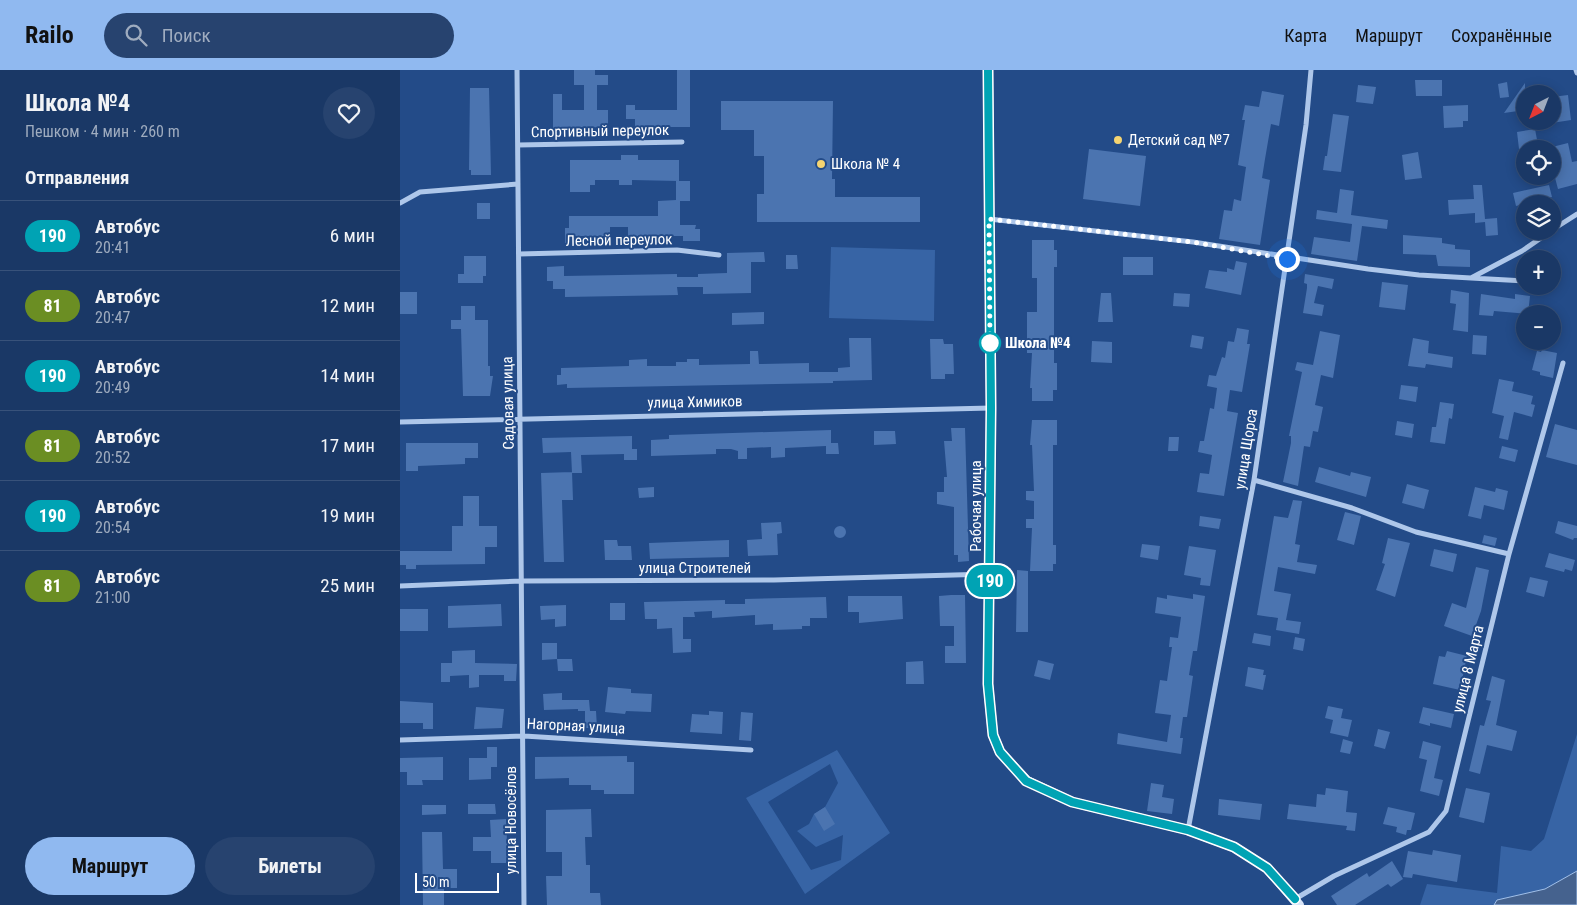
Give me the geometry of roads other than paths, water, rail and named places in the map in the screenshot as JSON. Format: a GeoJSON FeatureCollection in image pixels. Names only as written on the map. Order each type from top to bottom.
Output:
{"type":"FeatureCollection","features":[{"type":"Feature","properties":{"kind":"main road","name":"Рабочая улица"},"geometry":{"type":"LineString","coordinates":[[988,70],[991,408],[988,684],[993,735],[1000,752],[1026,781],[1072,802],[1188,830],[1234,847],[1267,868],[1297,902]]}},
{"type":"Feature","properties":{"kind":"street","name":"Садовая улица"},"geometry":{"type":"LineString","coordinates":[[517,70],[524,736]]}},
{"type":"Feature","properties":{"kind":"street","name":"улица Щорса"},"geometry":{"type":"LineString","coordinates":[[1188,830],[1254,480],[1287,259],[1311,70]]}},
{"type":"Feature","properties":{"kind":"street","name":"Спортивный переулок"},"geometry":{"type":"LineString","coordinates":[[518,146],[682,142]]}},
{"type":"Feature","properties":{"kind":"street"},"geometry":{"type":"LineString","coordinates":[[400,202],[420,192],[518,184]]}},
{"type":"Feature","properties":{"kind":"street"},"geometry":{"type":"LineString","coordinates":[[1561,225],[1577,214]]}},
{"type":"Feature","properties":{"kind":"street"},"geometry":{"type":"LineString","coordinates":[[989,219],[1193,242],[1287,259],[1420,276],[1516,280]]}},
{"type":"Feature","properties":{"kind":"street"},"geometry":{"type":"LineString","coordinates":[[1471,278],[1537,240]]}},
{"type":"Feature","properties":{"kind":"street","name":"Лесной переулок"},"geometry":{"type":"LineString","coordinates":[[519,254],[677,250],[719,255]]}},
{"type":"Feature","properties":{"kind":"street","name":"улица 8 Марта"},"geometry":{"type":"LineString","coordinates":[[1297,902],[1334,876],[1429,832],[1446,811],[1509,554],[1563,363]]}},
{"type":"Feature","properties":{"kind":"street","name":"улица Химиков"},"geometry":{"type":"LineString","coordinates":[[400,422],[991,408]]}},
{"type":"Feature","properties":{"kind":"street"},"geometry":{"type":"LineString","coordinates":[[1254,480],[1352,508],[1416,532],[1509,554]]}},
{"type":"Feature","properties":{"kind":"street","name":"улица Строителей"},"geometry":{"type":"LineString","coordinates":[[400,586],[522,581],[774,580],[990,574]]}},
{"type":"Feature","properties":{"kind":"street","name":"Нагорная улица"},"geometry":{"type":"LineString","coordinates":[[400,740],[524,736],[751,750]]}},
{"type":"Feature","properties":{"kind":"street","name":"улица Новосёлов"},"geometry":{"type":"LineString","coordinates":[[524,736],[524,905]]}},
{"type":"Feature","properties":{"kind":"place","name":"Детский сад №7"},"geometry":{"type":"Point","coordinates":[1118,140]}},
{"type":"Feature","properties":{"kind":"place","name":"Школа № 4"},"geometry":{"type":"Point","coordinates":[821,164]}},
{"type":"Feature","properties":{"kind":"place","name":"Школа №4"},"geometry":{"type":"Point","coordinates":[990,343]}}]}
